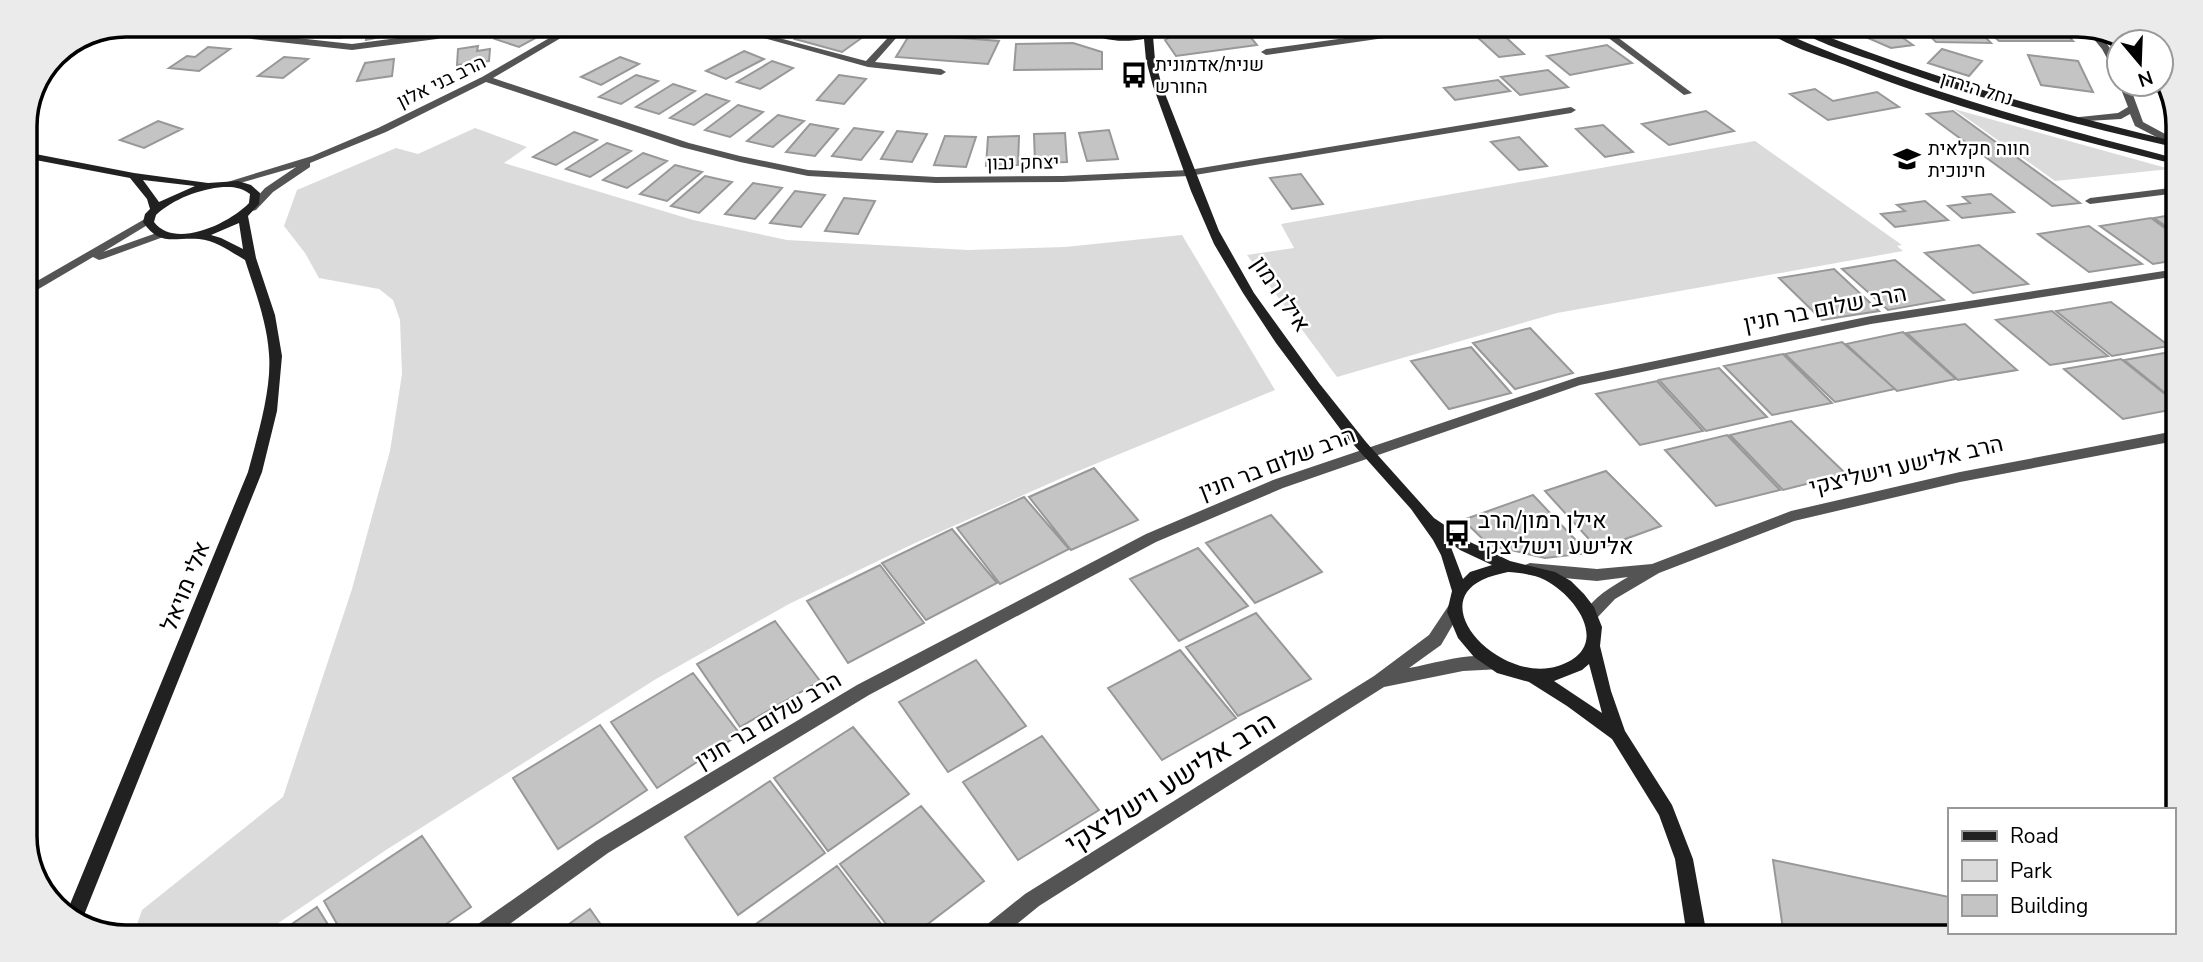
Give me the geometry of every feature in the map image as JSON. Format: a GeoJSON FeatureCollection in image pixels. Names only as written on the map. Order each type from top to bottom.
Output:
{"type":"FeatureCollection","features":[{"type":"Feature","properties":{"kind":"street"},"geometry":{"type":"LineString","coordinates":[[261,37],[352,47],[429,37]]}},
{"type":"Feature","properties":{"kind":"street","name":"הרב בני אלון"},"geometry":{"type":"LineString","coordinates":[[226,184],[316,158],[485,79],[556,37]]}},
{"type":"Feature","properties":{"kind":"street"},"geometry":{"type":"LineString","coordinates":[[765,37],[868,64],[941,72]]}},
{"type":"Feature","properties":{"kind":"street"},"geometry":{"type":"LineString","coordinates":[[868,64],[892,37]]}},
{"type":"Feature","properties":{"kind":"street"},"geometry":{"type":"LineString","coordinates":[[1113,37],[1130,45],[1152,65]]}},
{"type":"Feature","properties":{"kind":"street"},"geometry":{"type":"LineString","coordinates":[[1117,38],[1125,37]]}},
{"type":"Feature","properties":{"kind":"street","name":"אילן רמון"},"geometry":{"type":"LineString","coordinates":[[1149,37],[1152,65],[1189,173],[1219,243],[1257,306],[1365,452],[1426,518],[1447,553],[1459,590]]}},
{"type":"Feature","properties":{"kind":"street"},"geometry":{"type":"LineString","coordinates":[[1265,52],[1370,37]]}},
{"type":"Feature","properties":{"kind":"street"},"geometry":{"type":"LineString","coordinates":[[1611,37],[1687,93]]}},
{"type":"Feature","properties":{"kind":"street","name":"נחל הירדן"},"geometry":{"type":"LineString","coordinates":[[1785,37],[1849,64],[1959,102],[2166,159]]}},
{"type":"Feature","properties":{"kind":"street","name":"נחל הירדן"},"geometry":{"type":"LineString","coordinates":[[1822,37],[1937,79],[2074,120],[2166,142]]}},
{"type":"Feature","properties":{"kind":"street","name":"יצחק נבון"},"geometry":{"type":"LineString","coordinates":[[485,79],[685,145],[808,173],[872,178],[992,181],[1189,173],[1570,110]]}},
{"type":"Feature","properties":{"kind":"street"},"geometry":{"type":"LineString","coordinates":[[2129,98],[2140,124],[2166,138]]}},
{"type":"Feature","properties":{"kind":"street"},"geometry":{"type":"LineString","coordinates":[[2074,120],[2121,117],[2132,108]]}},
{"type":"Feature","properties":{"kind":"street"},"geometry":{"type":"LineString","coordinates":[[37,157],[134,176],[211,185],[239,184],[252,190],[256,200],[248,212],[221,228],[193,235]]}},
{"type":"Feature","properties":{"kind":"street","name":"הרב בני אלון"},"geometry":{"type":"LineString","coordinates":[[248,212],[269,190],[316,158]]}},
{"type":"Feature","properties":{"kind":"street"},"geometry":{"type":"LineString","coordinates":[[134,176],[152,198],[153,230],[162,234]]}},
{"type":"Feature","properties":{"kind":"street"},"geometry":{"type":"LineString","coordinates":[[37,286],[74,266],[180,194],[211,185]]}},
{"type":"Feature","properties":{"kind":"street"},"geometry":{"type":"LineString","coordinates":[[2090,201],[2166,192]]}},
{"type":"Feature","properties":{"kind":"street","name":"אלי מויאל"},"geometry":{"type":"LineString","coordinates":[[77,910],[255,472],[270,411],[276,356],[269,315],[250,258],[248,212]]}},
{"type":"Feature","properties":{"kind":"street"},"geometry":{"type":"LineString","coordinates":[[74,266],[162,234],[193,235],[217,240],[250,258]]}},
{"type":"Feature","properties":{"kind":"street","name":"הרב שלום בר חנין"},"geometry":{"type":"LineString","coordinates":[[493,925],[602,847],[863,690],[1151,538],[1278,484],[1578,381],[1871,320],[2166,274]]}},
{"type":"Feature","properties":{"kind":"street","name":"הרב אלישע וישליצקי"},"geometry":{"type":"LineString","coordinates":[[1591,615],[1610,595],[1654,569],[1791,516],[1960,477],[2166,438]]}},
{"type":"Feature","properties":{"kind":"street","name":"אילן רמון"},"geometry":{"type":"LineString","coordinates":[[1426,518],[1465,545],[1508,566]]}},
{"type":"Feature","properties":{"kind":"street"},"geometry":{"type":"LineString","coordinates":[[1531,676],[1552,675],[1571,670],[1585,660],[1593,647],[1596,631],[1591,615],[1581,599],[1549,575],[1508,566],[1487,569],[1470,577],[1459,590],[1454,609],[1457,624],[1465,639],[1478,653],[1495,664],[1531,676],[1573,701],[1618,734]]}},
{"type":"Feature","properties":{"kind":"street","name":"הרב אלישע וישליצקי"},"geometry":{"type":"LineString","coordinates":[[1529,569],[1597,575],[1654,569]]}},
{"type":"Feature","properties":{"kind":"street","name":"הרב אלישע וישליצקי"},"geometry":{"type":"LineString","coordinates":[[1002,925],[1032,900],[1380,681],[1436,640],[1454,609]]}},
{"type":"Feature","properties":{"kind":"street"},"geometry":{"type":"LineString","coordinates":[[1593,647],[1603,691],[1618,734],[1666,811],[1684,859],[1694,925]]}},
{"type":"Feature","properties":{"kind":"street","name":"הרב אלישע וישליצקי"},"geometry":{"type":"LineString","coordinates":[[1380,681],[1463,664],[1495,664]]}},
{"type":"Feature","properties":{"kind":"green space"},"geometry":{"type":"Polygon","coordinates":[[[1954,109],[2166,168],[2055,181],[1954,109]]]}},
{"type":"Feature","properties":{"kind":"green space"},"geometry":{"type":"Polygon","coordinates":[[[475,128],[527,147],[504,163],[693,220],[787,240],[968,250],[1065,247],[1182,235],[1275,390],[1071,474],[915,543],[789,604],[656,679],[386,850],[275,925],[137,925],[142,910],[283,797],[352,589],[390,451],[402,374],[400,320],[393,300],[379,289],[319,278],[305,253],[284,226],[297,190],[396,148],[418,154],[475,128]]]}},
{"type":"Feature","properties":{"kind":"green space"},"geometry":{"type":"Polygon","coordinates":[[[1755,141],[1902,245],[1897,246],[1903,251],[1557,313],[1337,377],[1247,255],[1294,248],[1281,224],[1755,141]]]}},
{"type":"Feature","properties":{"kind":"building"},"geometry":{"type":"Polygon","coordinates":[[[498,37],[537,37],[519,47],[495,39],[498,37]]]}},
{"type":"Feature","properties":{"kind":"building"},"geometry":{"type":"Polygon","coordinates":[[[798,37],[863,37],[842,52],[795,39],[798,37]]]}},
{"type":"Feature","properties":{"kind":"building"},"geometry":{"type":"Polygon","coordinates":[[[908,37],[999,41],[988,64],[896,57],[908,37]]]}},
{"type":"Feature","properties":{"kind":"building"},"geometry":{"type":"Polygon","coordinates":[[[1170,37],[1250,37],[1257,45],[1176,56],[1165,40],[1170,37]]]}},
{"type":"Feature","properties":{"kind":"building"},"geometry":{"type":"Polygon","coordinates":[[[1477,37],[1505,37],[1524,54],[1499,57],[1477,37]]]}},
{"type":"Feature","properties":{"kind":"building"},"geometry":{"type":"Polygon","coordinates":[[[1866,37],[1902,37],[1913,45],[1891,48],[1866,37]]]}},
{"type":"Feature","properties":{"kind":"building"},"geometry":{"type":"Polygon","coordinates":[[[1931,37],[1985,37],[1991,43],[1936,42],[1931,37]]]}},
{"type":"Feature","properties":{"kind":"building"},"geometry":{"type":"Polygon","coordinates":[[[1995,37],[2069,37],[2073,41],[1999,41],[1995,37]]]}},
{"type":"Feature","properties":{"kind":"building"},"geometry":{"type":"Polygon","coordinates":[[[1073,43],[1102,52],[1102,69],[1014,70],[1016,44],[1073,43]]]}},
{"type":"Feature","properties":{"kind":"building"},"geometry":{"type":"Polygon","coordinates":[[[1607,45],[1632,63],[1570,75],[1547,56],[1607,45]]]}},
{"type":"Feature","properties":{"kind":"building"},"geometry":{"type":"Polygon","coordinates":[[[478,46],[477,51],[490,49],[489,61],[457,65],[458,49],[478,46]]]}},
{"type":"Feature","properties":{"kind":"building"},"geometry":{"type":"Polygon","coordinates":[[[208,47],[230,49],[199,71],[169,68],[187,56],[195,57],[208,47]]]}},
{"type":"Feature","properties":{"kind":"building"},"geometry":{"type":"Polygon","coordinates":[[[1942,49],[1982,61],[1969,76],[1928,63],[1942,49]]]}},
{"type":"Feature","properties":{"kind":"building"},"geometry":{"type":"Polygon","coordinates":[[[744,51],[764,59],[726,79],[706,71],[744,51]]]}},
{"type":"Feature","properties":{"kind":"building"},"geometry":{"type":"Polygon","coordinates":[[[2028,55],[2078,61],[2093,92],[2041,85],[2028,55]]]}},
{"type":"Feature","properties":{"kind":"building"},"geometry":{"type":"Polygon","coordinates":[[[284,57],[308,59],[283,78],[258,76],[284,57]]]}},
{"type":"Feature","properties":{"kind":"building"},"geometry":{"type":"Polygon","coordinates":[[[620,57],[639,64],[601,85],[581,77],[620,57]]]}},
{"type":"Feature","properties":{"kind":"building"},"geometry":{"type":"Polygon","coordinates":[[[394,59],[392,76],[357,81],[365,63],[394,59]]]}},
{"type":"Feature","properties":{"kind":"building"},"geometry":{"type":"Polygon","coordinates":[[[772,61],[793,68],[760,89],[737,82],[772,61]]]}},
{"type":"Feature","properties":{"kind":"building"},"geometry":{"type":"Polygon","coordinates":[[[1548,70],[1568,87],[1520,95],[1501,77],[1548,70]]]}},
{"type":"Feature","properties":{"kind":"building"},"geometry":{"type":"Polygon","coordinates":[[[636,75],[658,81],[621,104],[599,97],[636,75]]]}},
{"type":"Feature","properties":{"kind":"building"},"geometry":{"type":"Polygon","coordinates":[[[839,75],[866,79],[844,104],[817,100],[839,75]]]}},
{"type":"Feature","properties":{"kind":"building"},"geometry":{"type":"Polygon","coordinates":[[[1498,80],[1510,91],[1455,100],[1444,88],[1498,80]]]}},
{"type":"Feature","properties":{"kind":"building"},"geometry":{"type":"Polygon","coordinates":[[[673,84],[695,91],[659,114],[636,107],[673,84]]]}},
{"type":"Feature","properties":{"kind":"building"},"geometry":{"type":"Polygon","coordinates":[[[1815,89],[1833,101],[1877,92],[1899,107],[1828,120],[1790,94],[1815,89]]]}},
{"type":"Feature","properties":{"kind":"building"},"geometry":{"type":"Polygon","coordinates":[[[706,94],[729,101],[694,125],[670,118],[706,94]]]}},
{"type":"Feature","properties":{"kind":"building"},"geometry":{"type":"Polygon","coordinates":[[[738,105],[763,112],[730,137],[705,130],[738,105]]]}},
{"type":"Feature","properties":{"kind":"building"},"geometry":{"type":"Polygon","coordinates":[[[1706,111],[1734,131],[1669,145],[1642,124],[1706,111]]]}},
{"type":"Feature","properties":{"kind":"building"},"geometry":{"type":"Polygon","coordinates":[[[1953,111],[2080,203],[2052,206],[1927,114],[1953,111]]]}},
{"type":"Feature","properties":{"kind":"building"},"geometry":{"type":"Polygon","coordinates":[[[778,115],[804,121],[773,147],[747,141],[778,115]]]}},
{"type":"Feature","properties":{"kind":"building"},"geometry":{"type":"Polygon","coordinates":[[[158,121],[182,129],[144,148],[120,140],[158,121]]]}},
{"type":"Feature","properties":{"kind":"building"},"geometry":{"type":"Polygon","coordinates":[[[810,124],[838,129],[815,156],[786,152],[810,124]]]}},
{"type":"Feature","properties":{"kind":"building"},"geometry":{"type":"Polygon","coordinates":[[[1603,125],[1633,152],[1605,157],[1576,129],[1603,125]]]}},
{"type":"Feature","properties":{"kind":"building"},"geometry":{"type":"Polygon","coordinates":[[[854,128],[883,132],[861,160],[832,156],[854,128]]]}},
{"type":"Feature","properties":{"kind":"building"},"geometry":{"type":"Polygon","coordinates":[[[1109,130],[1118,159],[1087,161],[1079,133],[1109,130]]]}},
{"type":"Feature","properties":{"kind":"building"},"geometry":{"type":"Polygon","coordinates":[[[897,131],[927,134],[912,162],[881,159],[897,131]]]}},
{"type":"Feature","properties":{"kind":"building"},"geometry":{"type":"Polygon","coordinates":[[[574,132],[597,140],[556,165],[533,157],[574,132]]]}},
{"type":"Feature","properties":{"kind":"building"},"geometry":{"type":"Polygon","coordinates":[[[1065,133],[1067,162],[1035,163],[1034,134],[1065,133]]]}},
{"type":"Feature","properties":{"kind":"building"},"geometry":{"type":"Polygon","coordinates":[[[945,136],[976,137],[966,167],[934,165],[945,136]]]}},
{"type":"Feature","properties":{"kind":"building"},"geometry":{"type":"Polygon","coordinates":[[[1019,136],[1018,165],[986,166],[988,137],[1019,136]]]}},
{"type":"Feature","properties":{"kind":"building"},"geometry":{"type":"Polygon","coordinates":[[[1519,137],[1547,166],[1519,170],[1491,142],[1519,137]]]}},
{"type":"Feature","properties":{"kind":"building"},"geometry":{"type":"Polygon","coordinates":[[[607,143],[631,151],[590,177],[566,169],[607,143]]]}},
{"type":"Feature","properties":{"kind":"building"},"geometry":{"type":"Polygon","coordinates":[[[643,153],[667,161],[627,188],[603,180],[643,153]]]}},
{"type":"Feature","properties":{"kind":"building"},"geometry":{"type":"Polygon","coordinates":[[[675,165],[702,172],[667,201],[640,194],[675,165]]]}},
{"type":"Feature","properties":{"kind":"building"},"geometry":{"type":"Polygon","coordinates":[[[1301,174],[1323,204],[1292,209],[1270,178],[1301,174]]]}},
{"type":"Feature","properties":{"kind":"building"},"geometry":{"type":"Polygon","coordinates":[[[705,176],[732,182],[699,213],[671,206],[705,176]]]}},
{"type":"Feature","properties":{"kind":"building"},"geometry":{"type":"Polygon","coordinates":[[[753,183],[782,188],[755,219],[725,214],[753,183]]]}},
{"type":"Feature","properties":{"kind":"building"},"geometry":{"type":"Polygon","coordinates":[[[795,191],[825,195],[801,227],[770,223],[795,191]]]}},
{"type":"Feature","properties":{"kind":"building"},"geometry":{"type":"Polygon","coordinates":[[[1991,194],[2014,212],[1962,218],[1948,206],[1970,203],[1963,197],[1991,194]]]}},
{"type":"Feature","properties":{"kind":"building"},"geometry":{"type":"Polygon","coordinates":[[[844,198],[875,201],[858,234],[825,231],[844,198]]]}},
{"type":"Feature","properties":{"kind":"building"},"geometry":{"type":"Polygon","coordinates":[[[1925,201],[1948,220],[1895,227],[1881,214],[1905,211],[1897,205],[1925,201]]]}},
{"type":"Feature","properties":{"kind":"building"},"geometry":{"type":"Polygon","coordinates":[[[2166,216],[2166,226],[2154,218],[2166,216]]]}},
{"type":"Feature","properties":{"kind":"building"},"geometry":{"type":"Polygon","coordinates":[[[2151,218],[2166,229],[2166,262],[2153,264],[2100,226],[2151,218]]]}},
{"type":"Feature","properties":{"kind":"building"},"geometry":{"type":"Polygon","coordinates":[[[2089,226],[2142,264],[2089,272],[2038,234],[2089,226]]]}},
{"type":"Feature","properties":{"kind":"building"},"geometry":{"type":"Polygon","coordinates":[[[1979,245],[2028,284],[1973,293],[1925,253],[1979,245]]]}},
{"type":"Feature","properties":{"kind":"building"},"geometry":{"type":"Polygon","coordinates":[[[1895,260],[1944,300],[1888,310],[1842,269],[1895,260]]]}},
{"type":"Feature","properties":{"kind":"building"},"geometry":{"type":"Polygon","coordinates":[[[1834,269],[1879,311],[1822,320],[1779,278],[1834,269]]]}},
{"type":"Feature","properties":{"kind":"building"},"geometry":{"type":"Polygon","coordinates":[[[2111,302],[2166,344],[2166,347],[2112,356],[2056,311],[2111,302]]]}},
{"type":"Feature","properties":{"kind":"building"},"geometry":{"type":"Polygon","coordinates":[[[2052,311],[2108,356],[2050,365],[1996,320],[2052,311]]]}},
{"type":"Feature","properties":{"kind":"building"},"geometry":{"type":"Polygon","coordinates":[[[1965,324],[2017,370],[1958,380],[1907,333],[1965,324]]]}},
{"type":"Feature","properties":{"kind":"building"},"geometry":{"type":"Polygon","coordinates":[[[1530,328],[1573,373],[1515,389],[1473,343],[1530,328]]]}},
{"type":"Feature","properties":{"kind":"building"},"geometry":{"type":"Polygon","coordinates":[[[1903,332],[1956,379],[1897,391],[1846,344],[1903,332]]]}},
{"type":"Feature","properties":{"kind":"building"},"geometry":{"type":"Polygon","coordinates":[[[1842,342],[1895,389],[1835,402],[1785,354],[1842,342]]]}},
{"type":"Feature","properties":{"kind":"building"},"geometry":{"type":"Polygon","coordinates":[[[1471,347],[1511,393],[1449,409],[1411,361],[1471,347]]]}},
{"type":"Feature","properties":{"kind":"building"},"geometry":{"type":"Polygon","coordinates":[[[2166,353],[2166,394],[2124,360],[2166,353]]]}},
{"type":"Feature","properties":{"kind":"building"},"geometry":{"type":"Polygon","coordinates":[[[1783,354],[1832,403],[1772,415],[1724,366],[1783,354]]]}},
{"type":"Feature","properties":{"kind":"building"},"geometry":{"type":"Polygon","coordinates":[[[2121,359],[2166,395],[2166,411],[2123,419],[2064,369],[2121,359]]]}},
{"type":"Feature","properties":{"kind":"building"},"geometry":{"type":"Polygon","coordinates":[[[1719,368],[1767,417],[1706,431],[1659,380],[1719,368]]]}},
{"type":"Feature","properties":{"kind":"building"},"geometry":{"type":"Polygon","coordinates":[[[1657,381],[1703,431],[1640,445],[1596,394],[1657,381]]]}},
{"type":"Feature","properties":{"kind":"building"},"geometry":{"type":"Polygon","coordinates":[[[1791,421],[1846,474],[1783,490],[1730,435],[1791,421]]]}},
{"type":"Feature","properties":{"kind":"building"},"geometry":{"type":"Polygon","coordinates":[[[1727,435],[1780,490],[1716,506],[1665,450],[1727,435]]]}},
{"type":"Feature","properties":{"kind":"building"},"geometry":{"type":"Polygon","coordinates":[[[1094,468],[1138,520],[1071,550],[1029,497],[1094,468]]]}},
{"type":"Feature","properties":{"kind":"building"},"geometry":{"type":"Polygon","coordinates":[[[1606,471],[1661,526],[1598,549],[1545,491],[1606,471]]]}},
{"type":"Feature","properties":{"kind":"building"},"geometry":{"type":"Polygon","coordinates":[[[1533,495],[1588,553],[1545,558],[1489,545],[1463,520],[1533,495]]]}},
{"type":"Feature","properties":{"kind":"building"},"geometry":{"type":"Polygon","coordinates":[[[1024,497],[1069,549],[1000,584],[957,528],[1024,497]]]}},
{"type":"Feature","properties":{"kind":"building"},"geometry":{"type":"Polygon","coordinates":[[[1271,515],[1322,572],[1255,603],[1206,543],[1271,515]]]}},
{"type":"Feature","properties":{"kind":"building"},"geometry":{"type":"Polygon","coordinates":[[[952,529],[997,583],[926,620],[882,563],[952,529]]]}},
{"type":"Feature","properties":{"kind":"building"},"geometry":{"type":"Polygon","coordinates":[[[1198,548],[1248,606],[1179,641],[1130,579],[1198,548]]]}},
{"type":"Feature","properties":{"kind":"building"},"geometry":{"type":"Polygon","coordinates":[[[880,565],[924,623],[848,663],[807,601],[880,565]]]}},
{"type":"Feature","properties":{"kind":"building"},"geometry":{"type":"Polygon","coordinates":[[[1256,613],[1311,679],[1238,716],[1186,647],[1256,613]]]}},
{"type":"Feature","properties":{"kind":"building"},"geometry":{"type":"Polygon","coordinates":[[[775,621],[820,681],[740,727],[697,664],[775,621]]]}},
{"type":"Feature","properties":{"kind":"building"},"geometry":{"type":"Polygon","coordinates":[[[1180,650],[1236,718],[1162,760],[1108,688],[1180,650]]]}},
{"type":"Feature","properties":{"kind":"building"},"geometry":{"type":"Polygon","coordinates":[[[976,660],[1026,726],[948,772],[899,702],[976,660]]]}},
{"type":"Feature","properties":{"kind":"building"},"geometry":{"type":"Polygon","coordinates":[[[693,673],[740,734],[657,788],[611,722],[693,673]]]}},
{"type":"Feature","properties":{"kind":"building"},"geometry":{"type":"Polygon","coordinates":[[[600,725],[647,790],[558,849],[513,778],[600,725]]]}},
{"type":"Feature","properties":{"kind":"building"},"geometry":{"type":"Polygon","coordinates":[[[853,727],[909,794],[828,851],[774,778],[853,727]]]}},
{"type":"Feature","properties":{"kind":"building"},"geometry":{"type":"Polygon","coordinates":[[[1042,736],[1099,810],[1018,860],[963,782],[1042,736]]]}},
{"type":"Feature","properties":{"kind":"building"},"geometry":{"type":"Polygon","coordinates":[[[770,781],[825,853],[738,915],[685,837],[770,781]]]}},
{"type":"Feature","properties":{"kind":"building"},"geometry":{"type":"Polygon","coordinates":[[[921,806],[984,881],[926,925],[887,925],[840,864],[921,806]]]}},
{"type":"Feature","properties":{"kind":"building"},"geometry":{"type":"Polygon","coordinates":[[[422,836],[471,907],[445,925],[338,925],[324,901],[422,836]]]}},
{"type":"Feature","properties":{"kind":"building"},"geometry":{"type":"Polygon","coordinates":[[[1773,860],[1948,897],[1948,925],[1782,925],[1773,860]]]}},
{"type":"Feature","properties":{"kind":"building"},"geometry":{"type":"Polygon","coordinates":[[[837,866],[882,925],[755,925],[837,866]]]}},
{"type":"Feature","properties":{"kind":"building"},"geometry":{"type":"Polygon","coordinates":[[[317,907],[328,925],[290,925],[317,907]]]}},
{"type":"Feature","properties":{"kind":"building"},"geometry":{"type":"Polygon","coordinates":[[[590,909],[601,925],[568,925],[590,909]]]}},
{"type":"Feature","properties":{"kind":"place","name":"שנית/אדמונית החורש"},"geometry":{"type":"Point","coordinates":[1134,75]}},
{"type":"Feature","properties":{"kind":"place","name":"חווה חקלאית חינוכית"},"geometry":{"type":"Point","coordinates":[1907,159]}},
{"type":"Feature","properties":{"kind":"place","name":"אילן רמון/הרב אלישע וישליצקי"},"geometry":{"type":"Point","coordinates":[1457,533]}}]}
